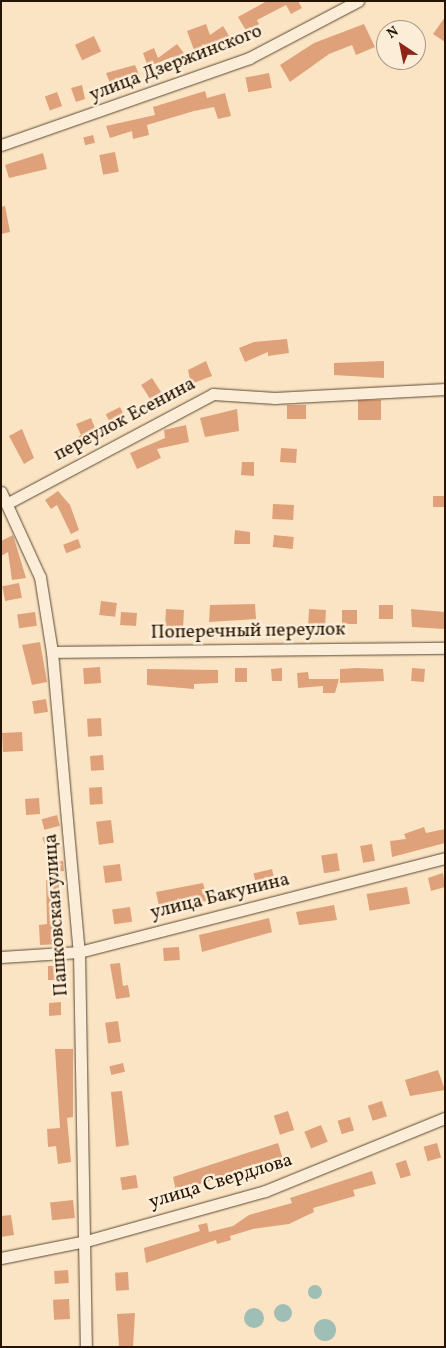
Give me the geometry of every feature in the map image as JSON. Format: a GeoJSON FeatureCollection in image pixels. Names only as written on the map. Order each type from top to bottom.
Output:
{"type":"FeatureCollection","features":[{"type":"Feature","properties":{"kind":"street","name":"улица Дзержинского"},"geometry":{"type":"LineString","coordinates":[[1,145],[248,58],[358,1]]}},
{"type":"Feature","properties":{"kind":"street","name":"переулок Есенина"},"geometry":{"type":"LineString","coordinates":[[8,503],[213,394],[275,398],[445,389]]}},
{"type":"Feature","properties":{"kind":"street","name":"Пашковская улица"},"geometry":{"type":"LineString","coordinates":[[1,492],[8,503],[40,577],[52,652],[80,952],[86,1241],[86,1347]]}},
{"type":"Feature","properties":{"kind":"street","name":"Поперечный переулок"},"geometry":{"type":"LineString","coordinates":[[52,652],[445,648]]}},
{"type":"Feature","properties":{"kind":"street","name":"улица Бакунина"},"geometry":{"type":"LineString","coordinates":[[1,957],[80,952],[445,858]]}},
{"type":"Feature","properties":{"kind":"street","name":"улица Свердлова"},"geometry":{"type":"LineString","coordinates":[[1,1258],[86,1241],[265,1191],[445,1118]]}},
{"type":"Feature","properties":{"kind":"water"},"geometry":{"type":"Polygon","coordinates":[[[312,1285],[318,1285],[322,1292],[318,1299],[312,1299],[308,1295],[308,1289],[312,1285]]]}},
{"type":"Feature","properties":{"kind":"water"},"geometry":{"type":"Polygon","coordinates":[[[283,1304],[289,1307],[292,1313],[289,1319],[283,1322],[277,1319],[274,1313],[277,1307],[283,1304]]]}},
{"type":"Feature","properties":{"kind":"water"},"geometry":{"type":"Polygon","coordinates":[[[254,1308],[261,1311],[264,1318],[261,1325],[254,1328],[247,1325],[244,1318],[247,1311],[254,1308]]]}},
{"type":"Feature","properties":{"kind":"water"},"geometry":{"type":"Polygon","coordinates":[[[325,1319],[333,1322],[336,1330],[333,1338],[325,1341],[317,1338],[314,1330],[317,1322],[325,1319]]]}},
{"type":"Feature","properties":{"kind":"building"},"geometry":{"type":"Polygon","coordinates":[[[267,1],[298,1],[302,8],[291,14],[286,5],[257,20],[259,24],[247,32],[238,17],[267,1]]]}},
{"type":"Feature","properties":{"kind":"building"},"geometry":{"type":"Polygon","coordinates":[[[445,17],[445,42],[433,34],[445,17]]]}},
{"type":"Feature","properties":{"kind":"building"},"geometry":{"type":"Polygon","coordinates":[[[206,24],[210,35],[223,26],[231,39],[197,58],[187,31],[206,24]]]}},
{"type":"Feature","properties":{"kind":"building"},"geometry":{"type":"Polygon","coordinates":[[[364,24],[375,47],[356,55],[352,45],[329,54],[290,82],[280,65],[314,43],[364,24]]]}},
{"type":"Feature","properties":{"kind":"building"},"geometry":{"type":"Polygon","coordinates":[[[94,36],[101,51],[82,60],[75,45],[94,36]]]}},
{"type":"Feature","properties":{"kind":"building"},"geometry":{"type":"Polygon","coordinates":[[[177,44],[187,57],[177,64],[172,57],[148,67],[143,53],[154,48],[158,58],[177,44]]]}},
{"type":"Feature","properties":{"kind":"building"},"geometry":{"type":"Polygon","coordinates":[[[135,65],[140,77],[112,88],[106,73],[135,65]]]}},
{"type":"Feature","properties":{"kind":"building"},"geometry":{"type":"Polygon","coordinates":[[[269,73],[272,88],[248,92],[245,78],[269,73]]]}},
{"type":"Feature","properties":{"kind":"building"},"geometry":{"type":"Polygon","coordinates":[[[82,85],[85,99],[76,102],[71,88],[82,85]]]}},
{"type":"Feature","properties":{"kind":"building"},"geometry":{"type":"Polygon","coordinates":[[[205,91],[207,98],[225,93],[231,116],[218,119],[214,107],[147,125],[149,135],[133,139],[132,131],[110,138],[106,126],[155,115],[153,107],[205,91]]]}},
{"type":"Feature","properties":{"kind":"building"},"geometry":{"type":"Polygon","coordinates":[[[57,92],[62,106],[50,111],[45,96],[57,92]]]}},
{"type":"Feature","properties":{"kind":"building"},"geometry":{"type":"Polygon","coordinates":[[[93,135],[95,143],[85,145],[83,137],[93,135]]]}},
{"type":"Feature","properties":{"kind":"building"},"geometry":{"type":"Polygon","coordinates":[[[115,152],[119,172],[103,175],[99,155],[115,152]]]}},
{"type":"Feature","properties":{"kind":"building"},"geometry":{"type":"Polygon","coordinates":[[[43,153],[47,169],[9,178],[5,165],[43,153]]]}},
{"type":"Feature","properties":{"kind":"building"},"geometry":{"type":"Polygon","coordinates":[[[5,206],[10,232],[1,234],[1,207],[5,206]]]}},
{"type":"Feature","properties":{"kind":"building"},"geometry":{"type":"Polygon","coordinates":[[[287,339],[289,353],[268,356],[268,352],[245,362],[239,348],[254,342],[287,339]]]}},
{"type":"Feature","properties":{"kind":"building"},"geometry":{"type":"Polygon","coordinates":[[[206,361],[212,376],[191,384],[188,370],[206,361]]]}},
{"type":"Feature","properties":{"kind":"building"},"geometry":{"type":"Polygon","coordinates":[[[384,361],[384,378],[334,375],[334,363],[384,361]]]}},
{"type":"Feature","properties":{"kind":"building"},"geometry":{"type":"Polygon","coordinates":[[[152,378],[165,398],[154,405],[141,385],[152,378]]]}},
{"type":"Feature","properties":{"kind":"building"},"geometry":{"type":"Polygon","coordinates":[[[358,400],[381,400],[381,420],[358,420],[358,400]]]}},
{"type":"Feature","properties":{"kind":"building"},"geometry":{"type":"Polygon","coordinates":[[[287,405],[306,405],[306,419],[287,419],[287,405]]]}},
{"type":"Feature","properties":{"kind":"building"},"geometry":{"type":"Polygon","coordinates":[[[120,407],[126,419],[112,426],[106,414],[120,407]]]}},
{"type":"Feature","properties":{"kind":"building"},"geometry":{"type":"Polygon","coordinates":[[[237,409],[239,431],[205,437],[200,418],[237,409]]]}},
{"type":"Feature","properties":{"kind":"building"},"geometry":{"type":"Polygon","coordinates":[[[91,418],[98,436],[78,445],[80,448],[69,456],[64,447],[81,435],[76,424],[91,418]]]}},
{"type":"Feature","properties":{"kind":"building"},"geometry":{"type":"Polygon","coordinates":[[[186,425],[189,442],[157,449],[161,458],[137,469],[130,453],[165,438],[164,430],[186,425]]]}},
{"type":"Feature","properties":{"kind":"building"},"geometry":{"type":"Polygon","coordinates":[[[22,429],[34,458],[24,464],[9,436],[22,429]]]}},
{"type":"Feature","properties":{"kind":"building"},"geometry":{"type":"Polygon","coordinates":[[[281,448],[297,449],[296,463],[280,462],[281,448]]]}},
{"type":"Feature","properties":{"kind":"building"},"geometry":{"type":"Polygon","coordinates":[[[242,462],[254,462],[254,476],[241,475],[242,462]]]}},
{"type":"Feature","properties":{"kind":"building"},"geometry":{"type":"Polygon","coordinates":[[[58,491],[70,505],[79,530],[71,534],[57,505],[51,509],[45,500],[58,491]]]}},
{"type":"Feature","properties":{"kind":"building"},"geometry":{"type":"Polygon","coordinates":[[[433,496],[445,496],[445,507],[433,507],[433,496]]]}},
{"type":"Feature","properties":{"kind":"building"},"geometry":{"type":"Polygon","coordinates":[[[273,504],[294,505],[293,520],[272,519],[273,504]]]}},
{"type":"Feature","properties":{"kind":"building"},"geometry":{"type":"Polygon","coordinates":[[[235,530],[250,532],[250,544],[234,544],[235,530]]]}},
{"type":"Feature","properties":{"kind":"building"},"geometry":{"type":"Polygon","coordinates":[[[13,535],[26,578],[12,580],[8,552],[1,556],[1,541],[13,535]]]}},
{"type":"Feature","properties":{"kind":"building"},"geometry":{"type":"Polygon","coordinates":[[[274,535],[294,537],[293,549],[273,547],[274,535]]]}},
{"type":"Feature","properties":{"kind":"building"},"geometry":{"type":"Polygon","coordinates":[[[78,539],[81,547],[66,553],[63,545],[78,539]]]}},
{"type":"Feature","properties":{"kind":"building"},"geometry":{"type":"Polygon","coordinates":[[[19,583],[22,598],[5,601],[2,586],[19,583]]]}},
{"type":"Feature","properties":{"kind":"building"},"geometry":{"type":"Polygon","coordinates":[[[101,601],[117,603],[115,617],[99,615],[101,601]]]}},
{"type":"Feature","properties":{"kind":"building"},"geometry":{"type":"Polygon","coordinates":[[[255,604],[256,619],[209,622],[210,605],[255,604]]]}},
{"type":"Feature","properties":{"kind":"building"},"geometry":{"type":"Polygon","coordinates":[[[379,605],[393,605],[393,619],[379,619],[379,605]]]}},
{"type":"Feature","properties":{"kind":"building"},"geometry":{"type":"Polygon","coordinates":[[[166,609],[184,610],[183,627],[165,626],[166,609]]]}},
{"type":"Feature","properties":{"kind":"building"},"geometry":{"type":"Polygon","coordinates":[[[309,609],[326,610],[325,627],[308,626],[309,609]]]}},
{"type":"Feature","properties":{"kind":"building"},"geometry":{"type":"Polygon","coordinates":[[[411,609],[445,612],[445,629],[412,627],[411,609]]]}},
{"type":"Feature","properties":{"kind":"building"},"geometry":{"type":"Polygon","coordinates":[[[342,610],[357,610],[357,624],[342,624],[342,610]]]}},
{"type":"Feature","properties":{"kind":"building"},"geometry":{"type":"Polygon","coordinates":[[[35,612],[37,626],[19,628],[17,615],[35,612]]]}},
{"type":"Feature","properties":{"kind":"building"},"geometry":{"type":"Polygon","coordinates":[[[121,612],[137,613],[136,626],[120,625],[121,612]]]}},
{"type":"Feature","properties":{"kind":"building"},"geometry":{"type":"Polygon","coordinates":[[[40,642],[47,682],[32,685],[22,645],[40,642]]]}},
{"type":"Feature","properties":{"kind":"building"},"geometry":{"type":"Polygon","coordinates":[[[100,667],[101,683],[84,684],[83,668],[100,667]]]}},
{"type":"Feature","properties":{"kind":"building"},"geometry":{"type":"Polygon","coordinates":[[[235,668],[247,668],[247,682],[235,682],[235,668]]]}},
{"type":"Feature","properties":{"kind":"building"},"geometry":{"type":"Polygon","coordinates":[[[282,668],[282,681],[272,681],[271,669],[282,668]]]}},
{"type":"Feature","properties":{"kind":"building"},"geometry":{"type":"Polygon","coordinates":[[[412,668],[425,669],[424,682],[411,681],[412,668]]]}},
{"type":"Feature","properties":{"kind":"building"},"geometry":{"type":"Polygon","coordinates":[[[147,669],[218,670],[218,683],[194,684],[194,689],[147,685],[147,669]]]}},
{"type":"Feature","properties":{"kind":"building"},"geometry":{"type":"Polygon","coordinates":[[[340,669],[383,669],[384,681],[340,683],[340,669]]]}},
{"type":"Feature","properties":{"kind":"building"},"geometry":{"type":"Polygon","coordinates":[[[308,672],[309,679],[339,679],[335,693],[323,693],[323,686],[298,688],[297,673],[308,672]]]}},
{"type":"Feature","properties":{"kind":"building"},"geometry":{"type":"Polygon","coordinates":[[[46,699],[48,712],[34,714],[32,701],[46,699]]]}},
{"type":"Feature","properties":{"kind":"building"},"geometry":{"type":"Polygon","coordinates":[[[101,718],[102,736],[88,737],[87,719],[101,718]]]}},
{"type":"Feature","properties":{"kind":"building"},"geometry":{"type":"Polygon","coordinates":[[[22,732],[23,751],[3,752],[2,733],[22,732]]]}},
{"type":"Feature","properties":{"kind":"building"},"geometry":{"type":"Polygon","coordinates":[[[103,755],[104,770],[91,771],[90,756],[103,755]]]}},
{"type":"Feature","properties":{"kind":"building"},"geometry":{"type":"Polygon","coordinates":[[[102,787],[103,804],[90,805],[89,788],[102,787]]]}},
{"type":"Feature","properties":{"kind":"building"},"geometry":{"type":"Polygon","coordinates":[[[39,798],[40,814],[26,815],[25,799],[39,798]]]}},
{"type":"Feature","properties":{"kind":"building"},"geometry":{"type":"Polygon","coordinates":[[[57,815],[60,826],[44,830],[42,819],[57,815]]]}},
{"type":"Feature","properties":{"kind":"building"},"geometry":{"type":"Polygon","coordinates":[[[111,820],[114,843],[99,845],[96,822],[111,820]]]}},
{"type":"Feature","properties":{"kind":"building"},"geometry":{"type":"Polygon","coordinates":[[[424,827],[426,833],[445,829],[445,843],[392,857],[390,841],[406,839],[404,834],[424,827]]]}},
{"type":"Feature","properties":{"kind":"building"},"geometry":{"type":"Polygon","coordinates":[[[53,833],[58,844],[47,849],[42,838],[53,833]]]}},
{"type":"Feature","properties":{"kind":"building"},"geometry":{"type":"Polygon","coordinates":[[[372,844],[375,861],[363,863],[360,846],[372,844]]]}},
{"type":"Feature","properties":{"kind":"building"},"geometry":{"type":"Polygon","coordinates":[[[337,853],[340,871],[324,873],[321,856],[337,853]]]}},
{"type":"Feature","properties":{"kind":"building"},"geometry":{"type":"Polygon","coordinates":[[[53,861],[63,861],[64,871],[53,872],[53,861]]]}},
{"type":"Feature","properties":{"kind":"building"},"geometry":{"type":"Polygon","coordinates":[[[120,864],[122,881],[105,883],[103,866],[120,864]]]}},
{"type":"Feature","properties":{"kind":"building"},"geometry":{"type":"Polygon","coordinates":[[[272,869],[276,886],[257,890],[253,873],[272,869]]]}},
{"type":"Feature","properties":{"kind":"building"},"geometry":{"type":"Polygon","coordinates":[[[443,873],[445,887],[431,891],[428,878],[443,873]]]}},
{"type":"Feature","properties":{"kind":"building"},"geometry":{"type":"Polygon","coordinates":[[[58,879],[63,916],[57,917],[59,944],[40,945],[39,925],[47,924],[46,880],[58,879]]]}},
{"type":"Feature","properties":{"kind":"building"},"geometry":{"type":"Polygon","coordinates":[[[203,883],[208,901],[159,906],[156,892],[203,883]]]}},
{"type":"Feature","properties":{"kind":"building"},"geometry":{"type":"Polygon","coordinates":[[[407,887],[410,904],[370,911],[367,894],[407,887]]]}},
{"type":"Feature","properties":{"kind":"building"},"geometry":{"type":"Polygon","coordinates":[[[334,905],[337,920],[299,925],[296,912],[334,905]]]}},
{"type":"Feature","properties":{"kind":"building"},"geometry":{"type":"Polygon","coordinates":[[[130,907],[132,922],[114,924],[112,910],[130,907]]]}},
{"type":"Feature","properties":{"kind":"building"},"geometry":{"type":"Polygon","coordinates":[[[269,918],[272,932],[202,952],[199,935],[269,918]]]}},
{"type":"Feature","properties":{"kind":"building"},"geometry":{"type":"Polygon","coordinates":[[[179,947],[180,960],[164,961],[163,948],[179,947]]]}},
{"type":"Feature","properties":{"kind":"building"},"geometry":{"type":"Polygon","coordinates":[[[120,963],[123,986],[128,985],[130,997],[116,999],[110,964],[120,963]]]}},
{"type":"Feature","properties":{"kind":"building"},"geometry":{"type":"Polygon","coordinates":[[[48,966],[64,966],[64,980],[48,980],[48,966]]]}},
{"type":"Feature","properties":{"kind":"building"},"geometry":{"type":"Polygon","coordinates":[[[61,1002],[61,1015],[49,1016],[49,1003],[61,1002]]]}},
{"type":"Feature","properties":{"kind":"building"},"geometry":{"type":"Polygon","coordinates":[[[118,1021],[121,1042],[108,1044],[105,1023],[118,1021]]]}},
{"type":"Feature","properties":{"kind":"building"},"geometry":{"type":"Polygon","coordinates":[[[55,1049],[73,1049],[73,1117],[67,1118],[71,1162],[58,1164],[56,1146],[48,1147],[47,1129],[60,1128],[55,1049]]]}},
{"type":"Feature","properties":{"kind":"building"},"geometry":{"type":"Polygon","coordinates":[[[123,1063],[125,1072],[111,1075],[109,1066],[123,1063]]]}},
{"type":"Feature","properties":{"kind":"building"},"geometry":{"type":"Polygon","coordinates":[[[438,1070],[445,1090],[410,1096],[405,1080],[438,1070]]]}},
{"type":"Feature","properties":{"kind":"building"},"geometry":{"type":"Polygon","coordinates":[[[122,1091],[129,1145],[116,1147],[111,1092],[122,1091]]]}},
{"type":"Feature","properties":{"kind":"building"},"geometry":{"type":"Polygon","coordinates":[[[382,1101],[387,1116],[373,1121],[368,1106],[382,1101]]]}},
{"type":"Feature","properties":{"kind":"building"},"geometry":{"type":"Polygon","coordinates":[[[288,1111],[294,1130],[280,1135],[274,1116],[288,1111]]]}},
{"type":"Feature","properties":{"kind":"building"},"geometry":{"type":"Polygon","coordinates":[[[350,1117],[354,1130],[342,1134],[338,1121],[350,1117]]]}},
{"type":"Feature","properties":{"kind":"building"},"geometry":{"type":"Polygon","coordinates":[[[321,1125],[328,1142],[311,1148],[304,1132],[321,1125]]]}},
{"type":"Feature","properties":{"kind":"building"},"geometry":{"type":"Polygon","coordinates":[[[278,1143],[283,1159],[176,1191],[173,1177],[278,1143]]]}},
{"type":"Feature","properties":{"kind":"building"},"geometry":{"type":"Polygon","coordinates":[[[437,1143],[441,1157],[428,1161],[424,1147],[437,1143]]]}},
{"type":"Feature","properties":{"kind":"building"},"geometry":{"type":"Polygon","coordinates":[[[406,1160],[411,1175],[400,1179],[396,1163],[406,1160]]]}},
{"type":"Feature","properties":{"kind":"building"},"geometry":{"type":"Polygon","coordinates":[[[372,1171],[376,1184],[353,1190],[355,1196],[313,1208],[314,1212],[289,1224],[253,1229],[230,1236],[231,1240],[217,1244],[216,1240],[146,1263],[144,1248],[200,1231],[198,1225],[207,1223],[209,1232],[233,1226],[249,1215],[292,1203],[290,1198],[372,1171]]]}},
{"type":"Feature","properties":{"kind":"building"},"geometry":{"type":"Polygon","coordinates":[[[136,1175],[138,1188],[122,1190],[120,1178],[136,1175]]]}},
{"type":"Feature","properties":{"kind":"building"},"geometry":{"type":"Polygon","coordinates":[[[73,1200],[75,1218],[52,1220],[50,1202],[73,1200]]]}},
{"type":"Feature","properties":{"kind":"building"},"geometry":{"type":"Polygon","coordinates":[[[11,1215],[14,1235],[1,1237],[1,1216],[11,1215]]]}},
{"type":"Feature","properties":{"kind":"building"},"geometry":{"type":"Polygon","coordinates":[[[68,1270],[69,1283],[55,1284],[54,1271],[68,1270]]]}},
{"type":"Feature","properties":{"kind":"building"},"geometry":{"type":"Polygon","coordinates":[[[128,1272],[129,1290],[116,1291],[115,1273],[128,1272]]]}},
{"type":"Feature","properties":{"kind":"building"},"geometry":{"type":"Polygon","coordinates":[[[69,1299],[70,1319],[54,1320],[53,1300],[69,1299]]]}},
{"type":"Feature","properties":{"kind":"building"},"geometry":{"type":"Polygon","coordinates":[[[135,1313],[133,1347],[119,1347],[117,1314],[135,1313]]]}}]}
